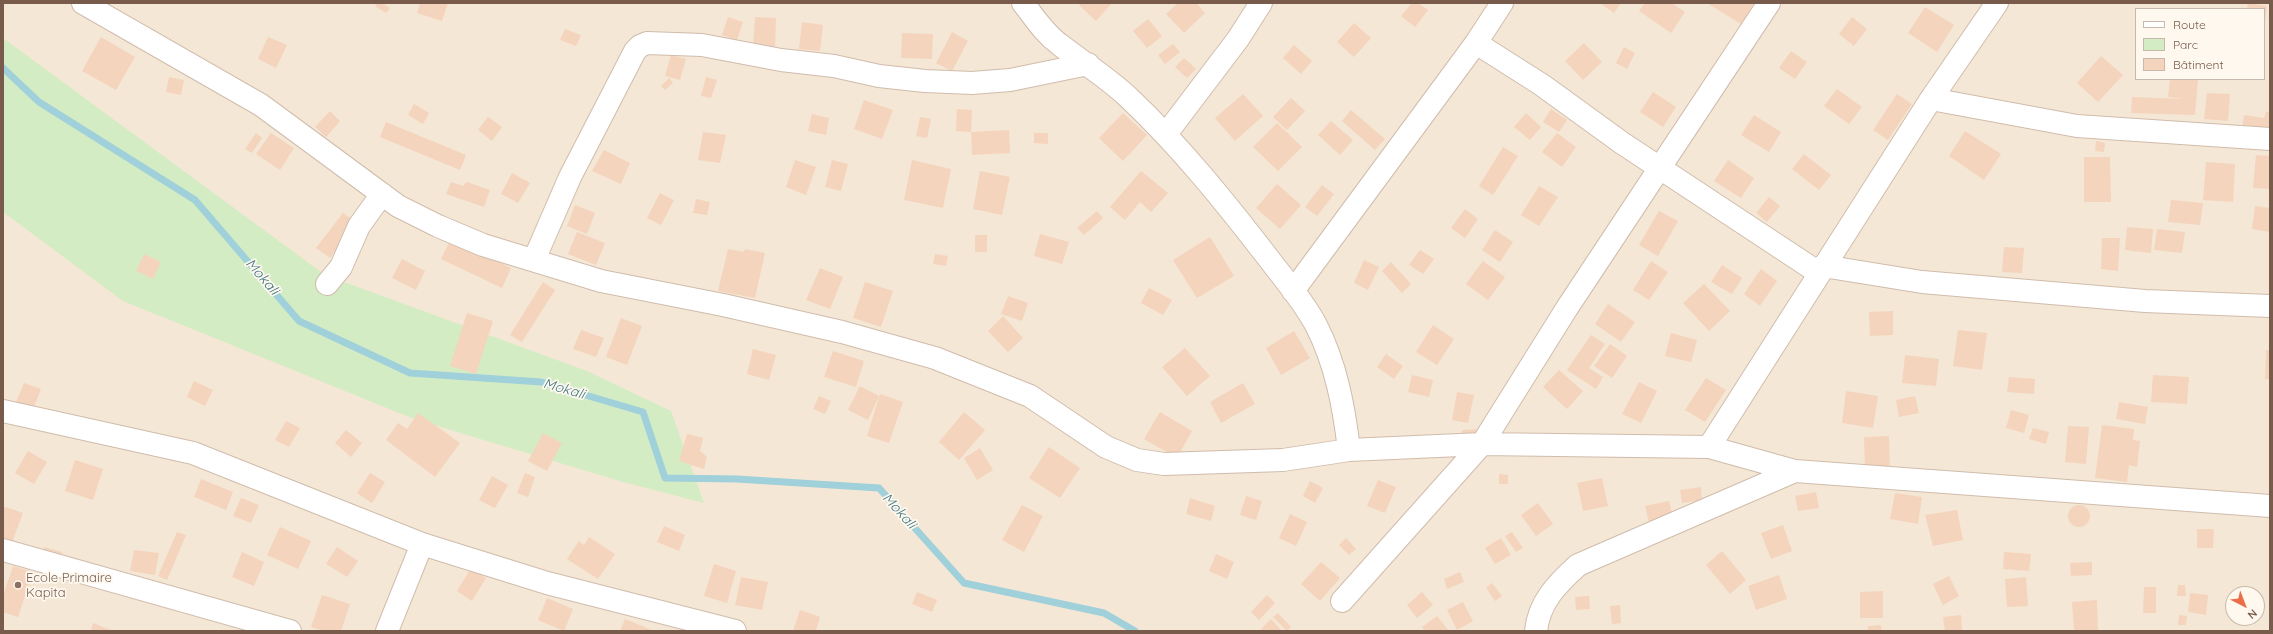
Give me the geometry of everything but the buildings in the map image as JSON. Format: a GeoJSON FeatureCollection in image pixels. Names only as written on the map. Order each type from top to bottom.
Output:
{"type":"FeatureCollection","features":[{"type":"Feature","properties":{"kind":"street"},"geometry":{"type":"LineString","coordinates":[[83,3],[261,105],[398,206],[438,226],[483,245],[600,281],[724,305],[842,332],[935,358],[1030,396],[1106,447],[1137,460],[1164,464],[1283,460],[1349,450],[1482,444],[1709,447],[1795,471],[2270,506]]}},
{"type":"Feature","properties":{"kind":"street"},"geometry":{"type":"LineString","coordinates":[[1024,3],[1044,30],[1058,44],[1088,64],[1127,96],[1166,134],[1238,219],[1293,291],[1316,324],[1331,361],[1344,407],[1349,450]]}},
{"type":"Feature","properties":{"kind":"street"},"geometry":{"type":"LineString","coordinates":[[1166,134],[1238,39],[1261,3]]}},
{"type":"Feature","properties":{"kind":"street"},"geometry":{"type":"LineString","coordinates":[[1293,291],[1476,43],[1502,3]]}},
{"type":"Feature","properties":{"kind":"street"},"geometry":{"type":"LineString","coordinates":[[1342,601],[1482,444],[1567,308],[1769,3]]}},
{"type":"Feature","properties":{"kind":"street"},"geometry":{"type":"LineString","coordinates":[[1709,447],[1821,270],[1883,177],[1931,99],[1997,3]]}},
{"type":"Feature","properties":{"kind":"street"},"geometry":{"type":"LineString","coordinates":[[534,260],[570,177],[635,51],[640,46],[647,43],[702,45],[781,60],[834,66],[879,76],[925,81],[972,83],[1010,80],[1088,64]]}},
{"type":"Feature","properties":{"kind":"street"},"geometry":{"type":"LineString","coordinates":[[1476,43],[1542,85],[1661,168],[1821,270],[1922,282],[1990,286],[2068,295],[2145,301],[2270,306]]}},
{"type":"Feature","properties":{"kind":"street"},"geometry":{"type":"LineString","coordinates":[[1931,99],[2077,126],[2270,139]]}},
{"type":"Feature","properties":{"kind":"street"},"geometry":{"type":"LineString","coordinates":[[327,284],[341,267],[354,233],[382,194]]}},
{"type":"Feature","properties":{"kind":"street"},"geometry":{"type":"LineString","coordinates":[[3,411],[200,455],[422,544],[503,568],[676,624],[735,631]]}},
{"type":"Feature","properties":{"kind":"street"},"geometry":{"type":"LineString","coordinates":[[1536,631],[1537,616],[1553,587],[1578,565],[1795,471]]}},
{"type":"Feature","properties":{"kind":"street"},"geometry":{"type":"LineString","coordinates":[[387,631],[422,544]]}},
{"type":"Feature","properties":{"kind":"street"},"geometry":{"type":"LineString","coordinates":[[3,550],[290,631]]}},
{"type":"Feature","properties":{"kind":"shaded area"},"geometry":{"type":"Polygon","coordinates":[[[3,3],[2270,3],[2270,631],[3,631],[3,3]]]}},
{"type":"Feature","properties":{"kind":"green space"},"geometry":{"type":"Polygon","coordinates":[[[3,38],[325,275],[587,371],[671,411],[704,503],[623,482],[414,419],[123,301],[3,212],[3,38]]]}},
{"type":"Feature","properties":{"kind":"waterway","name":"Mokali"},"geometry":{"type":"LineString","coordinates":[[3,68],[39,102],[195,200],[299,321],[410,373],[541,382],[643,412],[665,478],[737,479],[879,488],[964,583],[1104,613],[1135,631]]}},
{"type":"Feature","properties":{"kind":"place","name":"Ecole Primaire Kapita"},"geometry":{"type":"Point","coordinates":[18,585]}}]}
